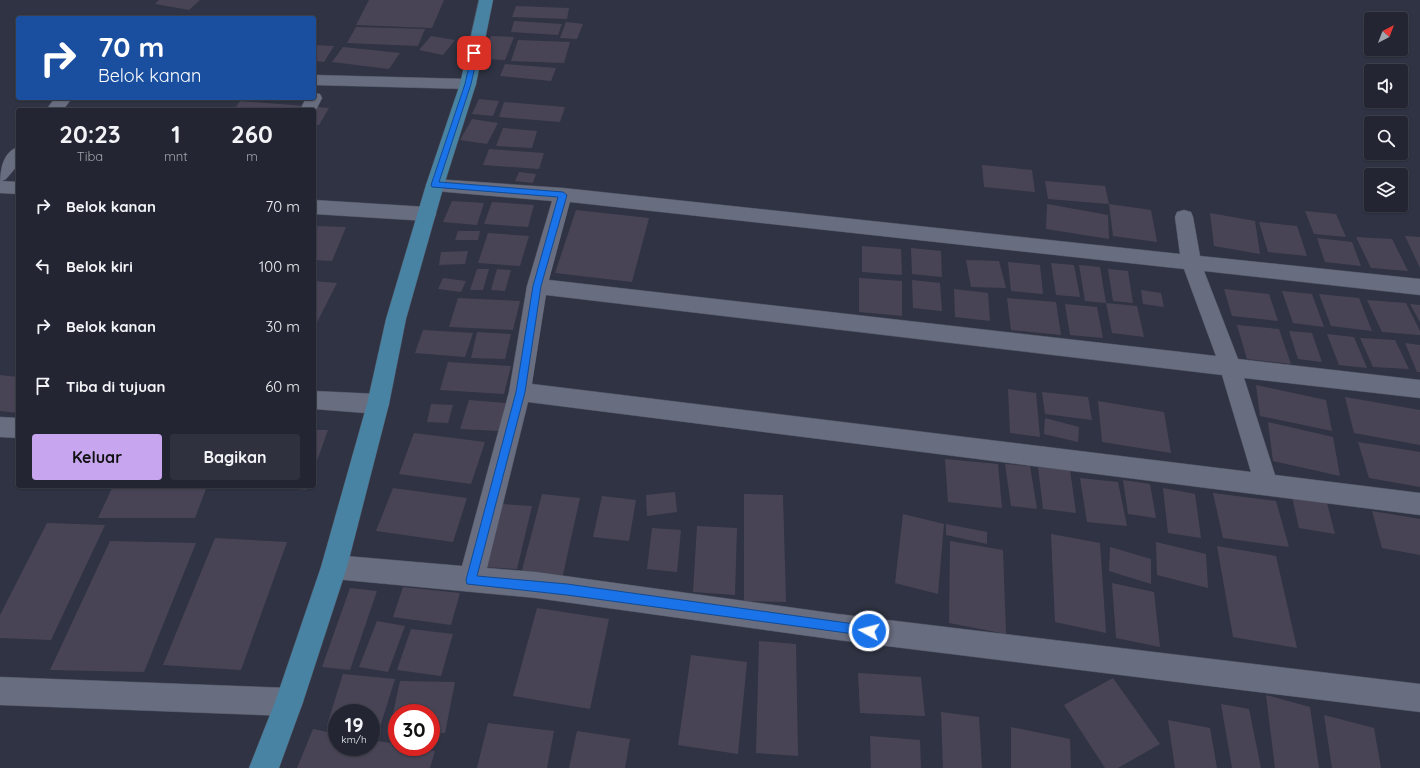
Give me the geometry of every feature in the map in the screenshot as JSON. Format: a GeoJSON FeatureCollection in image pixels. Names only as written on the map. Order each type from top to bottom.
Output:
{"type":"FeatureCollection","features":[{"type":"Feature","properties":{"kind":"main road"},"geometry":{"type":"LineString","coordinates":[[264,768],[334,567],[378,404],[396,319],[435,185],[468,84],[486,0]]}},
{"type":"Feature","properties":{"kind":"street"},"geometry":{"type":"LineString","coordinates":[[318,80],[468,84]]}},
{"type":"Feature","properties":{"kind":"street"},"geometry":{"type":"LineString","coordinates":[[56,108],[62,100]]}},
{"type":"Feature","properties":{"kind":"street"},"geometry":{"type":"LineString","coordinates":[[0,175],[16,155]]}},
{"type":"Feature","properties":{"kind":"street"},"geometry":{"type":"LineString","coordinates":[[435,185],[563,195],[1420,287]]}},
{"type":"Feature","properties":{"kind":"street"},"geometry":{"type":"LineString","coordinates":[[0,187],[16,188]]}},
{"type":"Feature","properties":{"kind":"street"},"geometry":{"type":"LineString","coordinates":[[471,580],[520,392],[537,286],[563,195]]}},
{"type":"Feature","properties":{"kind":"street"},"geometry":{"type":"LineString","coordinates":[[316,207],[427,214]]}},
{"type":"Feature","properties":{"kind":"street"},"geometry":{"type":"LineString","coordinates":[[1184,217],[1191,262],[1230,366],[1266,484]]}},
{"type":"Feature","properties":{"kind":"street"},"geometry":{"type":"LineString","coordinates":[[537,286],[1420,389]]}},
{"type":"Feature","properties":{"kind":"street"},"geometry":{"type":"LineString","coordinates":[[520,392],[1420,504]]}},
{"type":"Feature","properties":{"kind":"street"},"geometry":{"type":"LineString","coordinates":[[316,400],[378,404]]}},
{"type":"Feature","properties":{"kind":"street"},"geometry":{"type":"LineString","coordinates":[[0,427],[16,428]]}},
{"type":"Feature","properties":{"kind":"street"},"geometry":{"type":"LineString","coordinates":[[334,567],[536,586],[678,604],[845,628],[1420,698]]}},
{"type":"Feature","properties":{"kind":"street"},"geometry":{"type":"LineString","coordinates":[[0,691],[288,702]]}},
{"type":"Feature","properties":{"kind":"building"},"geometry":{"type":"Polygon","coordinates":[[[159,0],[200,0],[189,10],[155,4],[159,0]]]}},
{"type":"Feature","properties":{"kind":"building"},"geometry":{"type":"Polygon","coordinates":[[[369,0],[444,0],[432,28],[356,25],[369,0]]]}},
{"type":"Feature","properties":{"kind":"building"},"geometry":{"type":"Polygon","coordinates":[[[516,6],[569,8],[567,19],[512,17],[516,6]]]}},
{"type":"Feature","properties":{"kind":"building"},"geometry":{"type":"Polygon","coordinates":[[[514,21],[562,24],[558,35],[511,32],[514,21]]]}},
{"type":"Feature","properties":{"kind":"building"},"geometry":{"type":"Polygon","coordinates":[[[566,22],[583,24],[577,39],[560,38],[566,22]]]}},
{"type":"Feature","properties":{"kind":"building"},"geometry":{"type":"Polygon","coordinates":[[[356,27],[425,29],[418,46],[347,43],[356,27]]]}},
{"type":"Feature","properties":{"kind":"building"},"geometry":{"type":"Polygon","coordinates":[[[431,36],[455,40],[443,55],[419,50],[431,36]]]}},
{"type":"Feature","properties":{"kind":"building"},"geometry":{"type":"Polygon","coordinates":[[[491,36],[514,37],[505,60],[482,59],[491,36]]]}},
{"type":"Feature","properties":{"kind":"building"},"geometry":{"type":"Polygon","coordinates":[[[518,40],[570,42],[564,63],[511,61],[518,40]]]}},
{"type":"Feature","properties":{"kind":"building"},"geometry":{"type":"Polygon","coordinates":[[[316,45],[334,46],[324,62],[316,61],[316,45]]]}},
{"type":"Feature","properties":{"kind":"building"},"geometry":{"type":"Polygon","coordinates":[[[343,47],[400,53],[389,69],[332,62],[343,47]]]}},
{"type":"Feature","properties":{"kind":"building"},"geometry":{"type":"Polygon","coordinates":[[[505,64],[556,68],[551,81],[500,76],[505,64]]]}},
{"type":"Feature","properties":{"kind":"building"},"geometry":{"type":"Polygon","coordinates":[[[479,99],[499,101],[493,116],[472,114],[479,99]]]}},
{"type":"Feature","properties":{"kind":"building"},"geometry":{"type":"Polygon","coordinates":[[[240,101],[329,108],[319,125],[316,125],[316,108],[235,108],[240,101]]]}},
{"type":"Feature","properties":{"kind":"building"},"geometry":{"type":"Polygon","coordinates":[[[504,102],[565,107],[560,122],[499,117],[504,102]]]}},
{"type":"Feature","properties":{"kind":"building"},"geometry":{"type":"Polygon","coordinates":[[[472,119],[498,123],[487,144],[460,140],[472,119]]]}},
{"type":"Feature","properties":{"kind":"building"},"geometry":{"type":"Polygon","coordinates":[[[503,128],[537,131],[532,148],[496,146],[503,128]]]}},
{"type":"Feature","properties":{"kind":"building"},"geometry":{"type":"Polygon","coordinates":[[[489,149],[544,153],[539,169],[483,165],[489,149]]]}},
{"type":"Feature","properties":{"kind":"building"},"geometry":{"type":"Polygon","coordinates":[[[982,165],[1032,170],[1035,192],[984,187],[982,165]]]}},
{"type":"Feature","properties":{"kind":"building"},"geometry":{"type":"Polygon","coordinates":[[[519,172],[536,174],[533,183],[515,181],[519,172]]]}},
{"type":"Feature","properties":{"kind":"building"},"geometry":{"type":"Polygon","coordinates":[[[1045,181],[1105,186],[1109,204],[1048,199],[1045,181]]]}},
{"type":"Feature","properties":{"kind":"building"},"geometry":{"type":"Polygon","coordinates":[[[452,201],[484,203],[477,225],[443,222],[452,201]]]}},
{"type":"Feature","properties":{"kind":"building"},"geometry":{"type":"Polygon","coordinates":[[[492,202],[534,205],[528,227],[484,224],[492,202]]]}},
{"type":"Feature","properties":{"kind":"building"},"geometry":{"type":"Polygon","coordinates":[[[1047,204],[1108,215],[1109,239],[1046,229],[1047,204]]]}},
{"type":"Feature","properties":{"kind":"building"},"geometry":{"type":"Polygon","coordinates":[[[1109,204],[1151,210],[1157,242],[1113,236],[1109,204]]]}},
{"type":"Feature","properties":{"kind":"building"},"geometry":{"type":"Polygon","coordinates":[[[576,210],[649,218],[632,282],[555,273],[576,210]]]}},
{"type":"Feature","properties":{"kind":"building"},"geometry":{"type":"Polygon","coordinates":[[[1305,211],[1336,214],[1346,237],[1314,234],[1305,211]]]}},
{"type":"Feature","properties":{"kind":"building"},"geometry":{"type":"Polygon","coordinates":[[[1210,213],[1255,221],[1260,254],[1214,246],[1210,213]]]}},
{"type":"Feature","properties":{"kind":"building"},"geometry":{"type":"Polygon","coordinates":[[[1259,222],[1297,226],[1307,256],[1268,252],[1259,222]]]}},
{"type":"Feature","properties":{"kind":"building"},"geometry":{"type":"Polygon","coordinates":[[[316,226],[346,227],[332,261],[316,260],[316,226]]]}},
{"type":"Feature","properties":{"kind":"building"},"geometry":{"type":"Polygon","coordinates":[[[458,231],[480,231],[478,240],[455,240],[458,231]]]}},
{"type":"Feature","properties":{"kind":"building"},"geometry":{"type":"Polygon","coordinates":[[[488,233],[529,236],[520,266],[478,263],[488,233]]]}},
{"type":"Feature","properties":{"kind":"building"},"geometry":{"type":"Polygon","coordinates":[[[1405,236],[1420,237],[1420,268],[1405,236]]]}},
{"type":"Feature","properties":{"kind":"building"},"geometry":{"type":"Polygon","coordinates":[[[1356,237],[1392,239],[1408,271],[1371,268],[1356,237]]]}},
{"type":"Feature","properties":{"kind":"building"},"geometry":{"type":"Polygon","coordinates":[[[1317,238],[1352,242],[1361,266],[1325,262],[1317,238]]]}},
{"type":"Feature","properties":{"kind":"building"},"geometry":{"type":"Polygon","coordinates":[[[862,246],[901,249],[902,275],[862,272],[862,246]]]}},
{"type":"Feature","properties":{"kind":"building"},"geometry":{"type":"Polygon","coordinates":[[[911,248],[941,251],[942,277],[912,274],[911,248]]]}},
{"type":"Feature","properties":{"kind":"building"},"geometry":{"type":"Polygon","coordinates":[[[468,251],[465,264],[439,265],[441,252],[468,251]]]}},
{"type":"Feature","properties":{"kind":"building"},"geometry":{"type":"Polygon","coordinates":[[[966,260],[999,261],[1006,288],[971,287],[966,260]]]}},
{"type":"Feature","properties":{"kind":"building"},"geometry":{"type":"Polygon","coordinates":[[[1008,262],[1040,265],[1043,294],[1011,291],[1008,262]]]}},
{"type":"Feature","properties":{"kind":"building"},"geometry":{"type":"Polygon","coordinates":[[[1051,263],[1074,265],[1080,297],[1056,295],[1051,263]]]}},
{"type":"Feature","properties":{"kind":"building"},"geometry":{"type":"Polygon","coordinates":[[[1079,265],[1100,267],[1106,303],[1085,301],[1079,265]]]}},
{"type":"Feature","properties":{"kind":"building"},"geometry":{"type":"Polygon","coordinates":[[[477,269],[489,269],[483,290],[470,290],[477,269]]]}},
{"type":"Feature","properties":{"kind":"building"},"geometry":{"type":"Polygon","coordinates":[[[497,269],[511,270],[505,291],[491,290],[497,269]]]}},
{"type":"Feature","properties":{"kind":"building"},"geometry":{"type":"Polygon","coordinates":[[[1108,269],[1128,271],[1133,303],[1113,301],[1108,269]]]}},
{"type":"Feature","properties":{"kind":"building"},"geometry":{"type":"Polygon","coordinates":[[[443,278],[466,281],[461,292],[438,289],[443,278]]]}},
{"type":"Feature","properties":{"kind":"building"},"geometry":{"type":"Polygon","coordinates":[[[859,278],[902,281],[902,316],[859,312],[859,278]]]}},
{"type":"Feature","properties":{"kind":"building"},"geometry":{"type":"Polygon","coordinates":[[[912,280],[940,283],[942,311],[913,308],[912,280]]]}},
{"type":"Feature","properties":{"kind":"building"},"geometry":{"type":"Polygon","coordinates":[[[316,281],[337,283],[316,324],[316,281]]]}},
{"type":"Feature","properties":{"kind":"building"},"geometry":{"type":"Polygon","coordinates":[[[954,289],[988,293],[990,321],[955,317],[954,289]]]}},
{"type":"Feature","properties":{"kind":"building"},"geometry":{"type":"Polygon","coordinates":[[[1224,289],[1269,294],[1278,321],[1232,316],[1224,289]]]}},
{"type":"Feature","properties":{"kind":"building"},"geometry":{"type":"Polygon","coordinates":[[[1141,290],[1161,293],[1164,307],[1143,304],[1141,290]]]}},
{"type":"Feature","properties":{"kind":"building"},"geometry":{"type":"Polygon","coordinates":[[[1282,291],[1312,294],[1324,327],[1293,323],[1282,291]]]}},
{"type":"Feature","properties":{"kind":"building"},"geometry":{"type":"Polygon","coordinates":[[[1319,294],[1359,298],[1372,331],[1331,326],[1319,294]]]}},
{"type":"Feature","properties":{"kind":"building"},"geometry":{"type":"Polygon","coordinates":[[[458,298],[520,301],[513,330],[449,327],[458,298]]]}},
{"type":"Feature","properties":{"kind":"building"},"geometry":{"type":"Polygon","coordinates":[[[1007,298],[1056,302],[1061,335],[1011,330],[1007,298]]]}},
{"type":"Feature","properties":{"kind":"building"},"geometry":{"type":"Polygon","coordinates":[[[1367,300],[1406,303],[1420,331],[1420,335],[1382,332],[1367,300]]]}},
{"type":"Feature","properties":{"kind":"building"},"geometry":{"type":"Polygon","coordinates":[[[1106,303],[1137,306],[1144,337],[1112,333],[1106,303]]]}},
{"type":"Feature","properties":{"kind":"building"},"geometry":{"type":"Polygon","coordinates":[[[1065,304],[1097,307],[1103,338],[1070,335],[1065,304]]]}},
{"type":"Feature","properties":{"kind":"building"},"geometry":{"type":"Polygon","coordinates":[[[1410,304],[1420,305],[1420,322],[1410,304]]]}},
{"type":"Feature","properties":{"kind":"building"},"geometry":{"type":"Polygon","coordinates":[[[1237,325],[1279,329],[1291,364],[1247,359],[1237,325]]]}},
{"type":"Feature","properties":{"kind":"building"},"geometry":{"type":"Polygon","coordinates":[[[423,330],[473,333],[465,357],[415,353],[423,330]]]}},
{"type":"Feature","properties":{"kind":"building"},"geometry":{"type":"Polygon","coordinates":[[[1289,331],[1312,333],[1322,362],[1298,359],[1289,331]]]}},
{"type":"Feature","properties":{"kind":"building"},"geometry":{"type":"Polygon","coordinates":[[[477,332],[511,334],[505,359],[471,358],[477,332]]]}},
{"type":"Feature","properties":{"kind":"building"},"geometry":{"type":"Polygon","coordinates":[[[1327,334],[1354,337],[1367,368],[1339,365],[1327,334]]]}},
{"type":"Feature","properties":{"kind":"building"},"geometry":{"type":"Polygon","coordinates":[[[1360,338],[1395,340],[1409,369],[1373,367],[1360,338]]]}},
{"type":"Feature","properties":{"kind":"building"},"geometry":{"type":"Polygon","coordinates":[[[1405,343],[1420,345],[1420,372],[1417,372],[1405,343]]]}},
{"type":"Feature","properties":{"kind":"building"},"geometry":{"type":"Polygon","coordinates":[[[448,362],[511,366],[504,394],[440,390],[448,362]]]}},
{"type":"Feature","properties":{"kind":"building"},"geometry":{"type":"Polygon","coordinates":[[[0,375],[16,377],[16,413],[0,411],[0,375]]]}},
{"type":"Feature","properties":{"kind":"building"},"geometry":{"type":"Polygon","coordinates":[[[1256,385],[1326,400],[1332,431],[1260,416],[1256,385]]]}},
{"type":"Feature","properties":{"kind":"building"},"geometry":{"type":"Polygon","coordinates":[[[1008,389],[1036,393],[1040,437],[1010,433],[1008,389]]]}},
{"type":"Feature","properties":{"kind":"building"},"geometry":{"type":"Polygon","coordinates":[[[1042,392],[1088,397],[1092,420],[1045,414],[1042,392]]]}},
{"type":"Feature","properties":{"kind":"building"},"geometry":{"type":"Polygon","coordinates":[[[1345,397],[1420,410],[1420,445],[1354,433],[1345,397]]]}},
{"type":"Feature","properties":{"kind":"building"},"geometry":{"type":"Polygon","coordinates":[[[469,400],[506,403],[499,431],[460,429],[469,400]]]}},
{"type":"Feature","properties":{"kind":"building"},"geometry":{"type":"Polygon","coordinates":[[[1098,401],[1164,412],[1171,453],[1102,442],[1098,401]]]}},
{"type":"Feature","properties":{"kind":"building"},"geometry":{"type":"Polygon","coordinates":[[[431,404],[453,405],[448,423],[427,422],[431,404]]]}},
{"type":"Feature","properties":{"kind":"building"},"geometry":{"type":"Polygon","coordinates":[[[1045,418],[1079,427],[1078,442],[1044,434],[1045,418]]]}},
{"type":"Feature","properties":{"kind":"building"},"geometry":{"type":"Polygon","coordinates":[[[1268,422],[1333,437],[1340,476],[1273,461],[1268,422]]]}},
{"type":"Feature","properties":{"kind":"building"},"geometry":{"type":"Polygon","coordinates":[[[316,430],[328,430],[316,463],[316,430]]]}},
{"type":"Feature","properties":{"kind":"building"},"geometry":{"type":"Polygon","coordinates":[[[414,433],[485,442],[471,484],[399,474],[414,433]]]}},
{"type":"Feature","properties":{"kind":"building"},"geometry":{"type":"Polygon","coordinates":[[[1358,442],[1420,452],[1420,487],[1369,478],[1358,442]]]}},
{"type":"Feature","properties":{"kind":"building"},"geometry":{"type":"Polygon","coordinates":[[[945,459],[998,464],[1002,508],[948,502],[945,459]]]}},
{"type":"Feature","properties":{"kind":"building"},"geometry":{"type":"Polygon","coordinates":[[[1005,464],[1030,466],[1037,509],[1011,506],[1005,464]]]}},
{"type":"Feature","properties":{"kind":"building"},"geometry":{"type":"Polygon","coordinates":[[[1038,467],[1070,470],[1076,513],[1043,509],[1038,467]]]}},
{"type":"Feature","properties":{"kind":"building"},"geometry":{"type":"Polygon","coordinates":[[[1080,478],[1118,482],[1127,526],[1087,522],[1080,478]]]}},
{"type":"Feature","properties":{"kind":"building"},"geometry":{"type":"Polygon","coordinates":[[[1123,480],[1150,484],[1156,518],[1128,514],[1123,480]]]}},
{"type":"Feature","properties":{"kind":"building"},"geometry":{"type":"Polygon","coordinates":[[[112,488],[206,488],[195,518],[98,518],[112,488]]]}},
{"type":"Feature","properties":{"kind":"building"},"geometry":{"type":"Polygon","coordinates":[[[286,488],[307,488],[306,490],[286,488]]]}},
{"type":"Feature","properties":{"kind":"building"},"geometry":{"type":"Polygon","coordinates":[[[393,488],[467,498],[453,542],[376,531],[393,488]]]}},
{"type":"Feature","properties":{"kind":"building"},"geometry":{"type":"Polygon","coordinates":[[[1163,488],[1195,494],[1201,538],[1168,533],[1163,488]]]}},
{"type":"Feature","properties":{"kind":"building"},"geometry":{"type":"Polygon","coordinates":[[[675,492],[677,512],[647,516],[646,495],[675,492]]]}},
{"type":"Feature","properties":{"kind":"building"},"geometry":{"type":"Polygon","coordinates":[[[1213,493],[1276,501],[1289,547],[1223,538],[1213,493]]]}},
{"type":"Feature","properties":{"kind":"building"},"geometry":{"type":"Polygon","coordinates":[[[542,494],[580,498],[562,579],[521,574],[542,494]]]}},
{"type":"Feature","properties":{"kind":"building"},"geometry":{"type":"Polygon","coordinates":[[[744,494],[783,495],[786,602],[744,601],[744,494]]]}},
{"type":"Feature","properties":{"kind":"building"},"geometry":{"type":"Polygon","coordinates":[[[602,496],[636,500],[629,541],[593,537],[602,496]]]}},
{"type":"Feature","properties":{"kind":"building"},"geometry":{"type":"Polygon","coordinates":[[[1292,497],[1327,503],[1335,534],[1299,528],[1292,497]]]}},
{"type":"Feature","properties":{"kind":"building"},"geometry":{"type":"Polygon","coordinates":[[[501,504],[532,506],[517,569],[485,567],[501,504]]]}},
{"type":"Feature","properties":{"kind":"building"},"geometry":{"type":"Polygon","coordinates":[[[1372,511],[1420,519],[1420,555],[1382,548],[1372,511]]]}},
{"type":"Feature","properties":{"kind":"building"},"geometry":{"type":"Polygon","coordinates":[[[903,514],[944,524],[938,594],[895,583],[903,514]]]}},
{"type":"Feature","properties":{"kind":"building"},"geometry":{"type":"Polygon","coordinates":[[[47,523],[105,525],[51,640],[0,638],[0,615],[47,523]]]}},
{"type":"Feature","properties":{"kind":"building"},"geometry":{"type":"Polygon","coordinates":[[[946,524],[987,532],[987,544],[946,535],[946,524]]]}},
{"type":"Feature","properties":{"kind":"building"},"geometry":{"type":"Polygon","coordinates":[[[697,526],[737,528],[735,595],[693,592],[697,526]]]}},
{"type":"Feature","properties":{"kind":"building"},"geometry":{"type":"Polygon","coordinates":[[[652,528],[681,530],[677,572],[647,569],[652,528]]]}},
{"type":"Feature","properties":{"kind":"building"},"geometry":{"type":"Polygon","coordinates":[[[1051,534],[1100,543],[1106,633],[1055,622],[1051,534]]]}},
{"type":"Feature","properties":{"kind":"building"},"geometry":{"type":"Polygon","coordinates":[[[215,538],[287,542],[241,670],[163,665],[215,538]]]}},
{"type":"Feature","properties":{"kind":"building"},"geometry":{"type":"Polygon","coordinates":[[[110,541],[196,543],[144,672],[50,670],[110,541]]]}},
{"type":"Feature","properties":{"kind":"building"},"geometry":{"type":"Polygon","coordinates":[[[950,541],[1003,550],[1006,634],[949,623],[950,541]]]}},
{"type":"Feature","properties":{"kind":"building"},"geometry":{"type":"Polygon","coordinates":[[[1156,542],[1206,554],[1208,588],[1157,575],[1156,542]]]}},
{"type":"Feature","properties":{"kind":"building"},"geometry":{"type":"Polygon","coordinates":[[[1217,546],[1276,556],[1297,648],[1233,637],[1217,546]]]}},
{"type":"Feature","properties":{"kind":"building"},"geometry":{"type":"Polygon","coordinates":[[[1110,547],[1151,559],[1151,584],[1109,571],[1110,547]]]}},
{"type":"Feature","properties":{"kind":"building"},"geometry":{"type":"Polygon","coordinates":[[[1112,583],[1154,592],[1160,647],[1116,638],[1112,583]]]}},
{"type":"Feature","properties":{"kind":"building"},"geometry":{"type":"Polygon","coordinates":[[[403,587],[460,593],[451,625],[393,617],[403,587]]]}},
{"type":"Feature","properties":{"kind":"building"},"geometry":{"type":"Polygon","coordinates":[[[350,588],[377,591],[350,670],[322,667],[350,588]]]}},
{"type":"Feature","properties":{"kind":"building"},"geometry":{"type":"Polygon","coordinates":[[[537,608],[609,619],[590,709],[513,696],[537,608]]]}},
{"type":"Feature","properties":{"kind":"building"},"geometry":{"type":"Polygon","coordinates":[[[377,621],[405,626],[388,672],[359,667],[377,621]]]}},
{"type":"Feature","properties":{"kind":"building"},"geometry":{"type":"Polygon","coordinates":[[[411,629],[453,634],[441,676],[397,670],[411,629]]]}},
{"type":"Feature","properties":{"kind":"building"},"geometry":{"type":"Polygon","coordinates":[[[759,641],[796,644],[798,756],[756,753],[759,641]]]}},
{"type":"Feature","properties":{"kind":"building"},"geometry":{"type":"Polygon","coordinates":[[[691,655],[747,662],[738,754],[678,745],[691,655]]]}},
{"type":"Feature","properties":{"kind":"building"},"geometry":{"type":"Polygon","coordinates":[[[858,673],[921,677],[925,716],[860,713],[858,673]]]}},
{"type":"Feature","properties":{"kind":"building"},"geometry":{"type":"Polygon","coordinates":[[[343,674],[395,679],[380,727],[380,704],[334,704],[343,674]]]}},
{"type":"Feature","properties":{"kind":"building"},"geometry":{"type":"Polygon","coordinates":[[[1113,678],[1160,744],[1118,768],[1105,768],[1064,705],[1113,678]]]}},
{"type":"Feature","properties":{"kind":"building"},"geometry":{"type":"Polygon","coordinates":[[[400,681],[455,682],[445,733],[440,733],[440,704],[395,704],[400,681]]]}},
{"type":"Feature","properties":{"kind":"building"},"geometry":{"type":"Polygon","coordinates":[[[1266,695],[1310,707],[1319,768],[1275,768],[1266,695]]]}},
{"type":"Feature","properties":{"kind":"building"},"geometry":{"type":"Polygon","coordinates":[[[1221,704],[1249,709],[1261,768],[1232,768],[1221,704]]]}},
{"type":"Feature","properties":{"kind":"building"},"geometry":{"type":"Polygon","coordinates":[[[941,712],[979,717],[982,768],[943,768],[941,712]]]}},
{"type":"Feature","properties":{"kind":"building"},"geometry":{"type":"Polygon","coordinates":[[[1324,715],[1374,728],[1381,768],[1332,768],[1324,715]]]}},
{"type":"Feature","properties":{"kind":"building"},"geometry":{"type":"Polygon","coordinates":[[[1168,720],[1210,728],[1217,768],[1175,768],[1168,720]]]}},
{"type":"Feature","properties":{"kind":"building"},"geometry":{"type":"Polygon","coordinates":[[[488,723],[554,731],[547,768],[477,768],[488,723]]]}},
{"type":"Feature","properties":{"kind":"building"},"geometry":{"type":"Polygon","coordinates":[[[1011,727],[1070,739],[1071,768],[1011,768],[1011,727]]]}},
{"type":"Feature","properties":{"kind":"building"},"geometry":{"type":"Polygon","coordinates":[[[313,729],[328,732],[328,756],[380,756],[380,741],[388,743],[388,756],[434,756],[430,768],[297,768],[313,729]]]}},
{"type":"Feature","properties":{"kind":"building"},"geometry":{"type":"Polygon","coordinates":[[[577,731],[630,739],[625,768],[569,768],[577,731]]]}},
{"type":"Feature","properties":{"kind":"building"},"geometry":{"type":"Polygon","coordinates":[[[870,736],[920,740],[921,768],[871,768],[870,736]]]}},
{"type":"Feature","properties":{"kind":"route"},"geometry":{"type":"LineString","coordinates":[[474,53],[468,84],[435,185],[563,195],[537,286],[520,392],[471,580],[536,586],[678,604],[869,631]]}}]}
